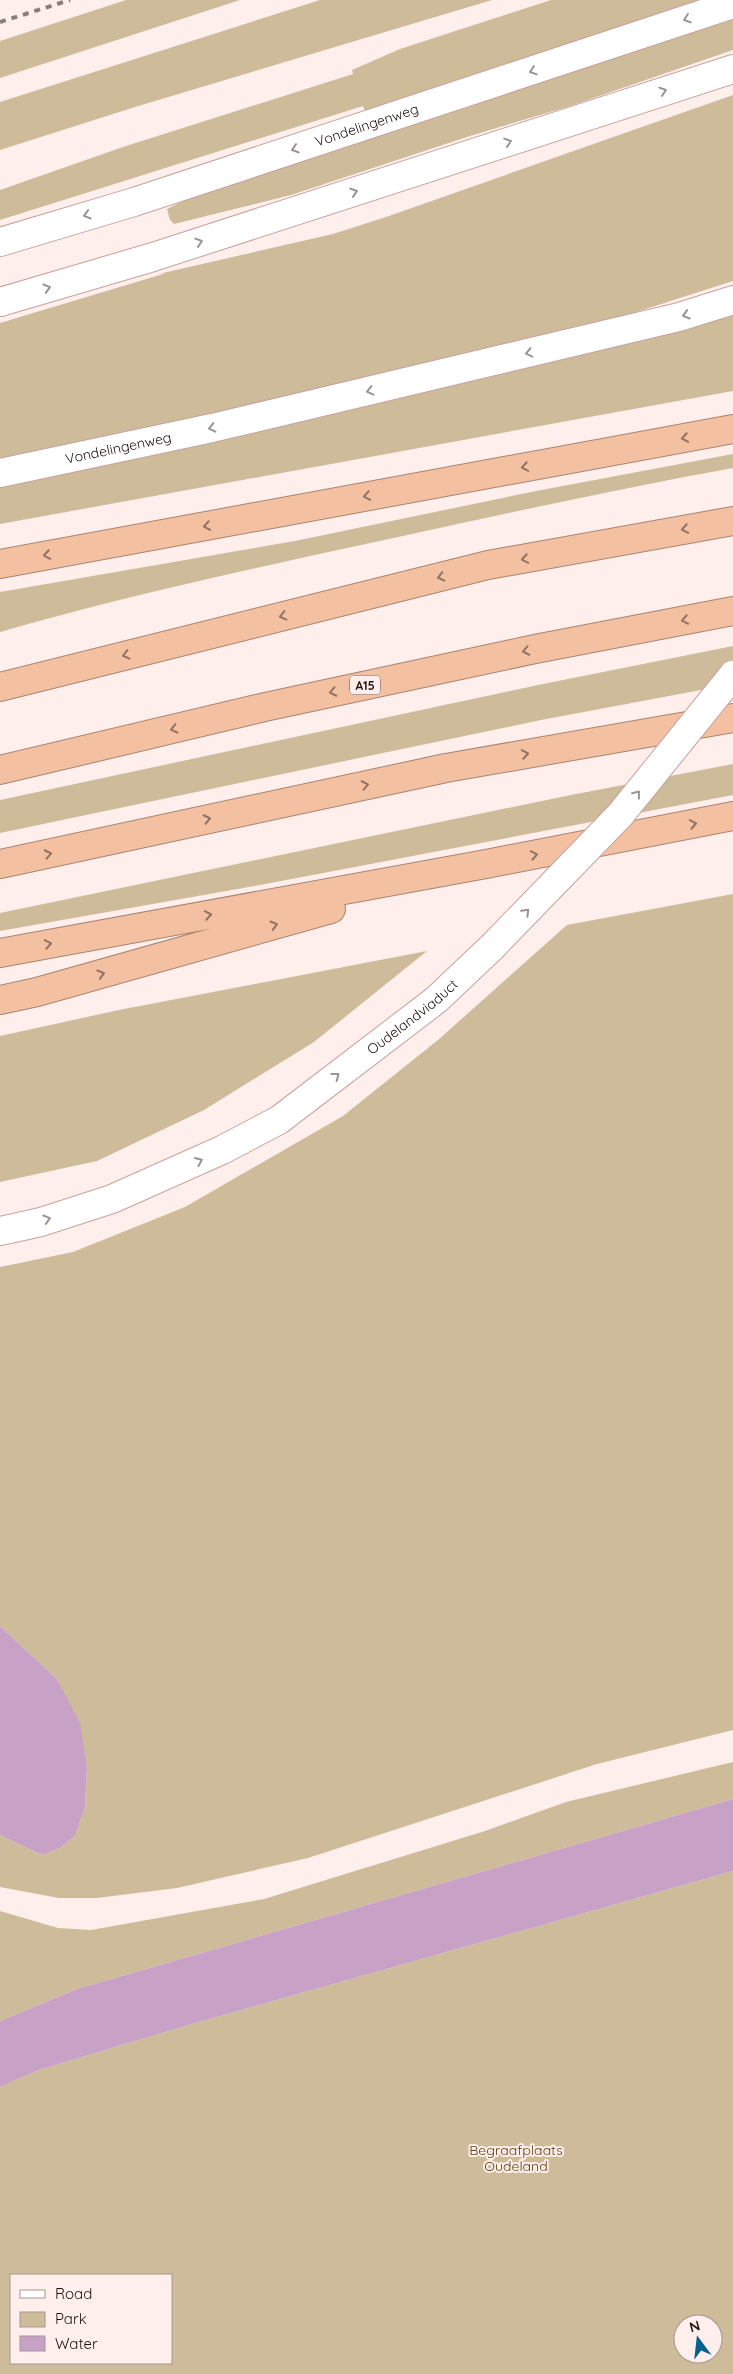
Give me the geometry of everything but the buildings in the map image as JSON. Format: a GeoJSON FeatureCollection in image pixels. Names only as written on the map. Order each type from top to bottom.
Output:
{"type":"FeatureCollection","features":[{"type":"Feature","properties":{"kind":"highway"},"geometry":{"type":"LineString","coordinates":[[0,564],[733,429]]}},
{"type":"Feature","properties":{"kind":"highway"},"geometry":{"type":"LineString","coordinates":[[0,687],[488,565],[733,521]]}},
{"type":"Feature","properties":{"kind":"highway","name":"A15"},"geometry":{"type":"LineString","coordinates":[[0,770],[274,705],[535,649],[733,611]]}},
{"type":"Feature","properties":{"kind":"highway"},"geometry":{"type":"LineString","coordinates":[[0,864],[446,768],[733,718]]}},
{"type":"Feature","properties":{"kind":"highway"},"geometry":{"type":"LineString","coordinates":[[0,952],[486,864],[733,816]]}},
{"type":"Feature","properties":{"kind":"highway"},"geometry":{"type":"LineString","coordinates":[[0,1000],[37,992],[486,864]]}},
{"type":"Feature","properties":{"kind":"main road","name":"Vondelingenweg"},"geometry":{"type":"LineString","coordinates":[[0,242],[134,202],[733,4]]}},
{"type":"Feature","properties":{"kind":"main road"},"geometry":{"type":"LineString","coordinates":[[0,302],[153,257],[733,69]]}},
{"type":"Feature","properties":{"kind":"main road","name":"Vondelingenweg"},"geometry":{"type":"LineString","coordinates":[[0,473],[212,428],[669,319],[733,300]]}},
{"type":"Feature","properties":{"kind":"main road","name":"Oudelandviaduct"},"geometry":{"type":"LineString","coordinates":[[0,1230],[41,1222],[112,1199],[222,1150],[278,1120],[436,1000],[492,948],[620,816],[733,675]]}},
{"type":"Feature","properties":{"kind":"green space"},"geometry":{"type":"Polygon","coordinates":[[[126,0],[240,0],[0,78],[0,41],[126,0]]]}},
{"type":"Feature","properties":{"kind":"green space"},"geometry":{"type":"Polygon","coordinates":[[[320,0],[492,0],[135,107],[0,150],[0,102],[320,0]]]}},
{"type":"Feature","properties":{"kind":"green space"},"geometry":{"type":"Polygon","coordinates":[[[551,0],[704,0],[522,63],[365,111],[363,106],[0,220],[0,190],[123,147],[353,74],[352,70],[400,49],[551,0]]]}},
{"type":"Feature","properties":{"kind":"green space"},"geometry":{"type":"Polygon","coordinates":[[[733,15],[733,50],[570,106],[470,136],[291,195],[174,224],[170,220],[167,209],[183,201],[733,15]]]}},
{"type":"Feature","properties":{"kind":"green space"},"geometry":{"type":"Polygon","coordinates":[[[733,95],[733,281],[577,331],[0,464],[0,323],[163,273],[333,234],[733,95]]]}},
{"type":"Feature","properties":{"kind":"green space"},"geometry":{"type":"Polygon","coordinates":[[[733,312],[733,391],[0,524],[0,482],[733,312]]]}},
{"type":"Feature","properties":{"kind":"green space"},"geometry":{"type":"Polygon","coordinates":[[[733,454],[733,468],[561,502],[243,571],[96,606],[0,632],[0,592],[295,541],[536,491],[733,454]]]}},
{"type":"Feature","properties":{"kind":"green space"},"geometry":{"type":"Polygon","coordinates":[[[733,646],[733,684],[541,720],[0,833],[0,800],[538,685],[733,646]]]}},
{"type":"Feature","properties":{"kind":"green space"},"geometry":{"type":"Polygon","coordinates":[[[733,764],[733,795],[260,885],[0,931],[0,913],[571,795],[733,764]]]}},
{"type":"Feature","properties":{"kind":"green space"},"geometry":{"type":"Polygon","coordinates":[[[733,894],[733,1730],[597,1764],[308,1858],[177,1888],[97,1898],[59,1898],[0,1887],[0,1835],[42,1855],[60,1848],[75,1836],[85,1808],[87,1767],[57,1679],[0,1626],[0,1267],[73,1252],[185,1207],[343,1116],[438,1040],[567,925],[733,894]]]}},
{"type":"Feature","properties":{"kind":"green space"},"geometry":{"type":"Polygon","coordinates":[[[427,951],[314,1042],[204,1110],[97,1161],[0,1182],[0,1036],[119,1010],[427,951]]]}},
{"type":"Feature","properties":{"kind":"green space"},"geometry":{"type":"Polygon","coordinates":[[[733,1762],[733,1799],[77,1989],[0,2021],[0,1911],[58,1928],[91,1930],[264,1899],[485,1831],[566,1802],[733,1762]]]}},
{"type":"Feature","properties":{"kind":"green space","name":"Begraafplaats Oudeland"},"geometry":{"type":"Polygon","coordinates":[[[733,1871],[733,2374],[0,2374],[0,2087],[39,2070],[185,2026],[733,1871]]]}},
{"type":"Feature","properties":{"kind":"water"},"geometry":{"type":"Polygon","coordinates":[[[0,1626],[57,1679],[80,1723],[87,1768],[85,1808],[75,1836],[60,1848],[42,1855],[0,1835],[0,1626]]]}},
{"type":"Feature","properties":{"kind":"water"},"geometry":{"type":"Polygon","coordinates":[[[733,1799],[733,1871],[185,2026],[39,2070],[0,2087],[0,2021],[77,1989],[733,1799]]]}},
{"type":"Feature","properties":{"kind":"railway"},"geometry":{"type":"LineString","coordinates":[[0,22],[70,0]]}}]}
